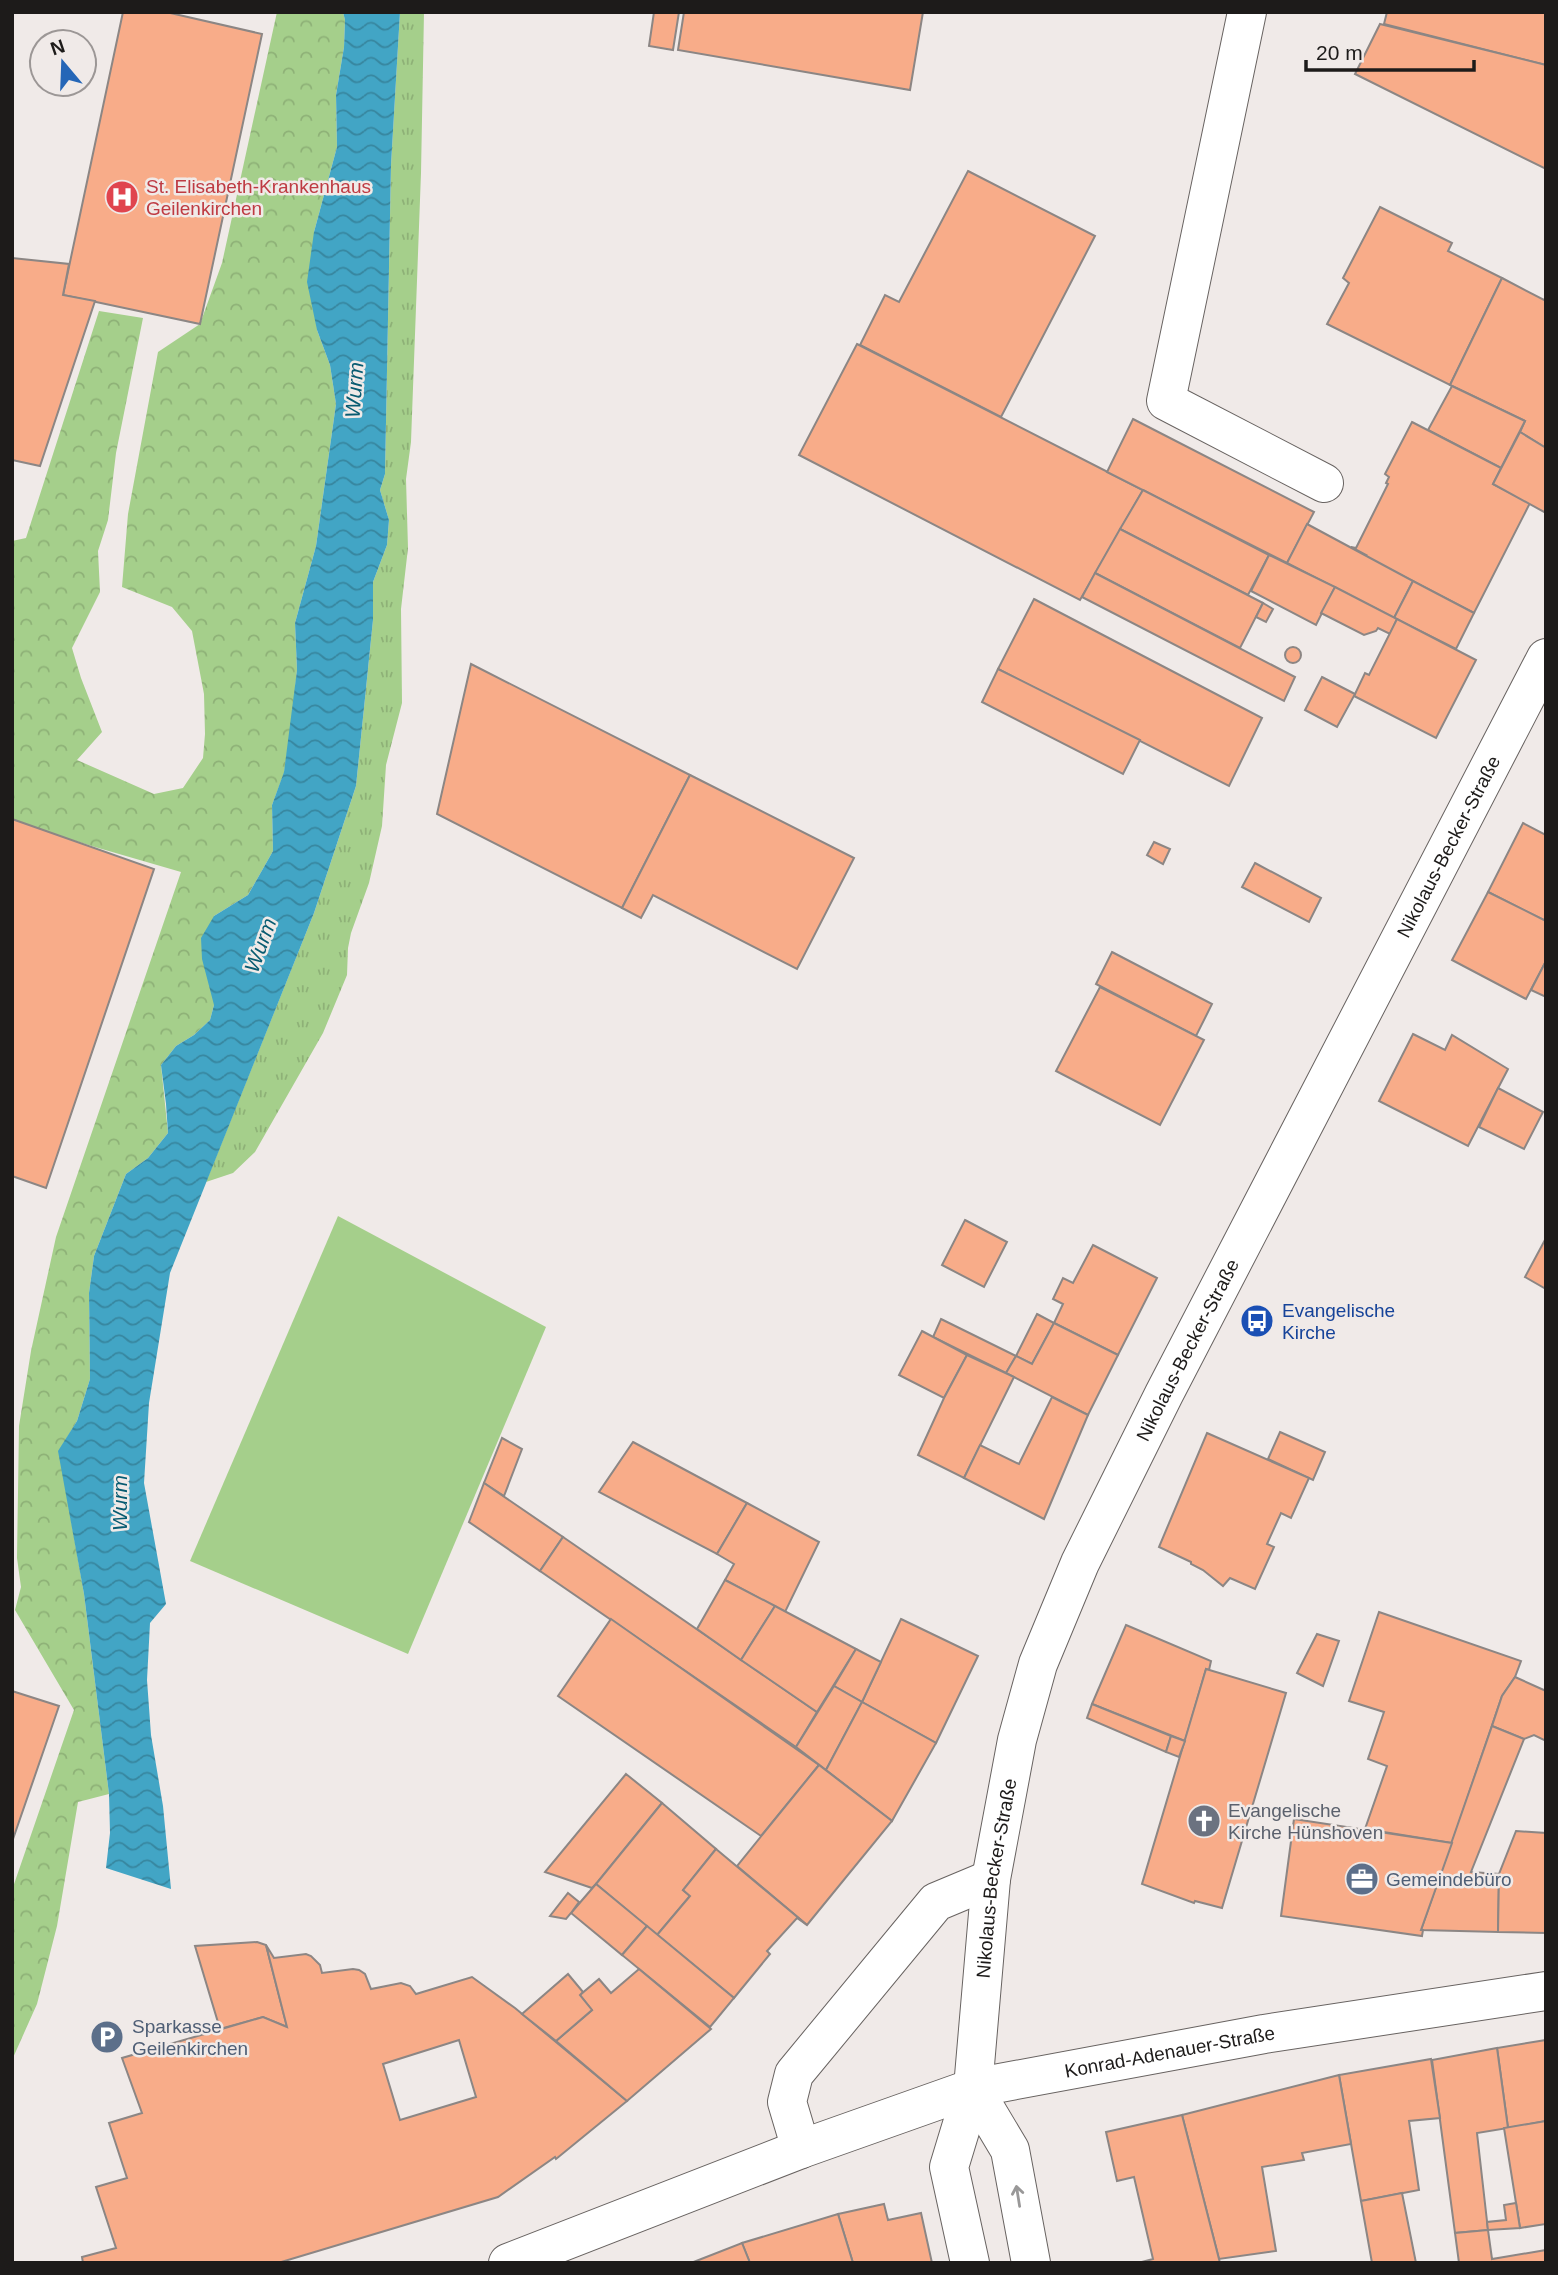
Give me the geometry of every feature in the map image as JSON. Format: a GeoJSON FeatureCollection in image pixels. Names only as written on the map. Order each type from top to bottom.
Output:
{"type":"FeatureCollection","features":[{"type":"Feature","properties":{"kind":"main road"},"geometry":{"type":"LineString","coordinates":[[1247,12],[1166,401],[1324,483]]}},
{"type":"Feature","properties":{"kind":"main road","name":"Nikolaus-Becker-Straße"},"geometry":{"type":"LineString","coordinates":[[970,2263],[949,2167],[973,2088],[991,1879],[1017,1740],[1038,1664],[1080,1563],[1164,1394],[1546,658]]}},
{"type":"Feature","properties":{"kind":"main road"},"geometry":{"type":"LineString","coordinates":[[802,2149],[786,2102],[794,2074],[936,1902],[991,1879]]}},
{"type":"Feature","properties":{"kind":"main road","name":"Konrad-Adenauer-Straße"},"geometry":{"type":"LineString","coordinates":[[520,2261],[802,2149],[973,2088],[1264,2034],[1546,1991]]}},
{"type":"Feature","properties":{"kind":"main road"},"geometry":{"type":"LineString","coordinates":[[973,2088],[1010,2150],[1031,2263]]}},
{"type":"Feature","properties":{"kind":"green space"},"geometry":{"type":"Polygon","coordinates":[[[277,12],[343,12],[345,20],[344,47],[336,95],[337,147],[314,232],[317,330],[330,365],[336,404],[316,546],[295,623],[297,670],[284,773],[272,805],[273,851],[248,895],[214,916],[214,1005],[210,1020],[194,1035],[176,1046],[161,1065],[168,1133],[148,1158],[126,1174],[94,1256],[89,1293],[90,1379],[77,1421],[59,1451],[84,1594],[109,1794],[78,1802],[57,1926],[37,2004],[12,2060],[12,1890],[74,1710],[15,1610],[21,1587],[17,1558],[19,1426],[31,1351],[56,1237],[181,872],[12,821],[12,541],[26,538],[99,311],[143,318],[116,453],[108,520],[98,551],[100,592],[72,648],[102,732],[77,760],[154,794],[183,788],[203,758],[205,734],[204,694],[192,631],[172,607],[122,587],[128,514],[158,352],[200,324],[222,263],[277,12]]]}},
{"type":"Feature","properties":{"kind":"green space"},"geometry":{"type":"Polygon","coordinates":[[[400,12],[424,12],[421,173],[411,442],[406,479],[408,548],[401,609],[402,703],[386,765],[382,826],[369,883],[351,933],[347,975],[323,1033],[255,1152],[233,1173],[206,1182],[314,913],[356,786],[373,620],[373,582],[387,545],[389,520],[380,490],[385,474],[391,165],[400,12]]]}},
{"type":"Feature","properties":{"kind":"green space"},"geometry":{"type":"Polygon","coordinates":[[[338,1216],[546,1327],[408,1654],[190,1561],[338,1216]]]}},
{"type":"Feature","properties":{"kind":"water","name":"Wurm"},"geometry":{"type":"Polygon","coordinates":[[[343,12],[400,12],[391,165],[385,474],[380,490],[389,520],[387,545],[373,582],[373,620],[356,786],[314,913],[170,1273],[149,1403],[144,1483],[166,1604],[150,1623],[147,1680],[151,1735],[163,1806],[171,1889],[106,1868],[110,1833],[109,1794],[84,1594],[58,1451],[77,1421],[90,1379],[89,1293],[94,1256],[126,1174],[148,1158],[168,1133],[161,1065],[176,1046],[194,1035],[210,1020],[214,1005],[202,959],[201,938],[214,916],[248,895],[273,851],[272,805],[284,772],[297,670],[295,623],[316,546],[336,404],[330,365],[317,330],[307,282],[314,232],[337,147],[336,95],[344,47],[343,12]]]}},
{"type":"Feature","properties":{"kind":"building"},"geometry":{"type":"Polygon","coordinates":[[[123,12],[166,12],[262,34],[200,324],[63,295],[123,12]]]}},
{"type":"Feature","properties":{"kind":"building"},"geometry":{"type":"Polygon","coordinates":[[[654,12],[679,12],[673,50],[649,46],[654,12]]]}},
{"type":"Feature","properties":{"kind":"building"},"geometry":{"type":"Polygon","coordinates":[[[684,12],[923,12],[910,90],[678,50],[684,12]]]}},
{"type":"Feature","properties":{"kind":"building"},"geometry":{"type":"Polygon","coordinates":[[[1387,12],[1546,12],[1546,65],[1384,24],[1387,12]]]}},
{"type":"Feature","properties":{"kind":"building"},"geometry":{"type":"Polygon","coordinates":[[[1380,24],[1546,65],[1546,169],[1355,74],[1380,24]]]}},
{"type":"Feature","properties":{"kind":"building"},"geometry":{"type":"Polygon","coordinates":[[[968,171],[1095,236],[1001,417],[860,345],[885,295],[899,302],[968,171]]]}},
{"type":"Feature","properties":{"kind":"building"},"geometry":{"type":"Polygon","coordinates":[[[1380,207],[1452,243],[1448,251],[1502,278],[1450,385],[1327,324],[1349,283],[1343,278],[1380,207]]]}},
{"type":"Feature","properties":{"kind":"building"},"geometry":{"type":"Polygon","coordinates":[[[12,258],[69,264],[63,295],[95,301],[40,466],[12,460],[12,258]]]}},
{"type":"Feature","properties":{"kind":"building"},"geometry":{"type":"Polygon","coordinates":[[[1502,278],[1544,300],[1546,297],[1546,448],[1520,432],[1525,421],[1450,385],[1502,278]]]}},
{"type":"Feature","properties":{"kind":"building"},"geometry":{"type":"Polygon","coordinates":[[[857,344],[1143,490],[1080,600],[799,455],[857,344]]]}},
{"type":"Feature","properties":{"kind":"building"},"geometry":{"type":"Polygon","coordinates":[[[1452,386],[1525,421],[1501,468],[1428,430],[1452,386]]]}},
{"type":"Feature","properties":{"kind":"building"},"geometry":{"type":"Polygon","coordinates":[[[1133,419],[1314,512],[1287,563],[1107,472],[1133,419]]]}},
{"type":"Feature","properties":{"kind":"building"},"geometry":{"type":"Polygon","coordinates":[[[1412,422],[1501,468],[1493,484],[1530,503],[1474,613],[1351,547],[1356,548],[1388,484],[1386,483],[1389,477],[1385,474],[1412,422]]]}},
{"type":"Feature","properties":{"kind":"building"},"geometry":{"type":"Polygon","coordinates":[[[1520,432],[1546,448],[1546,513],[1493,484],[1520,432]]]}},
{"type":"Feature","properties":{"kind":"building"},"geometry":{"type":"Polygon","coordinates":[[[1143,490],[1269,555],[1248,595],[1120,529],[1143,490]]]}},
{"type":"Feature","properties":{"kind":"building"},"geometry":{"type":"Polygon","coordinates":[[[1307,524],[1413,581],[1394,618],[1287,563],[1307,524]]]}},
{"type":"Feature","properties":{"kind":"building"},"geometry":{"type":"Polygon","coordinates":[[[1120,529],[1263,603],[1240,648],[1095,573],[1120,529]]]}},
{"type":"Feature","properties":{"kind":"building"},"geometry":{"type":"Polygon","coordinates":[[[1269,555],[1335,587],[1316,625],[1251,591],[1269,555]]]}},
{"type":"Feature","properties":{"kind":"building"},"geometry":{"type":"Polygon","coordinates":[[[1095,573],[1295,677],[1284,701],[1082,597],[1095,573]]]}},
{"type":"Feature","properties":{"kind":"building"},"geometry":{"type":"Polygon","coordinates":[[[1413,581],[1474,613],[1456,649],[1394,618],[1413,581]]]}},
{"type":"Feature","properties":{"kind":"building"},"geometry":{"type":"Polygon","coordinates":[[[1335,587],[1397,619],[1390,634],[1378,628],[1364,635],[1321,613],[1335,587]]]}},
{"type":"Feature","properties":{"kind":"building"},"geometry":{"type":"Polygon","coordinates":[[[1034,599],[1262,718],[1229,786],[998,669],[1034,599]]]}},
{"type":"Feature","properties":{"kind":"building"},"geometry":{"type":"Polygon","coordinates":[[[1263,603],[1273,609],[1266,622],[1256,617],[1263,603]]]}},
{"type":"Feature","properties":{"kind":"building"},"geometry":{"type":"Polygon","coordinates":[[[1397,619],[1476,660],[1436,738],[1354,696],[1365,673],[1369,675],[1397,619]]]}},
{"type":"Feature","properties":{"kind":"building"},"geometry":{"type":"Polygon","coordinates":[[[1290,647],[1296,647],[1301,655],[1299,661],[1290,663],[1285,658],[1285,652],[1290,647]]]}},
{"type":"Feature","properties":{"kind":"building"},"geometry":{"type":"Polygon","coordinates":[[[471,664],[690,775],[622,908],[437,814],[471,664]]]}},
{"type":"Feature","properties":{"kind":"building"},"geometry":{"type":"Polygon","coordinates":[[[998,669],[1140,740],[1123,774],[982,702],[998,669]]]}},
{"type":"Feature","properties":{"kind":"building"},"geometry":{"type":"Polygon","coordinates":[[[1322,677],[1355,694],[1337,727],[1305,710],[1322,677]]]}},
{"type":"Feature","properties":{"kind":"building"},"geometry":{"type":"Polygon","coordinates":[[[690,775],[854,858],[797,969],[653,895],[641,918],[622,908],[690,775]]]}},
{"type":"Feature","properties":{"kind":"building"},"geometry":{"type":"Polygon","coordinates":[[[12,819],[154,869],[46,1188],[12,1176],[12,819]]]}},
{"type":"Feature","properties":{"kind":"building"},"geometry":{"type":"Polygon","coordinates":[[[1523,823],[1546,835],[1546,921],[1488,892],[1523,823]]]}},
{"type":"Feature","properties":{"kind":"building"},"geometry":{"type":"Polygon","coordinates":[[[1154,842],[1170,849],[1163,864],[1147,855],[1154,842]]]}},
{"type":"Feature","properties":{"kind":"building"},"geometry":{"type":"Polygon","coordinates":[[[1255,863],[1321,898],[1309,922],[1242,887],[1255,863]]]}},
{"type":"Feature","properties":{"kind":"building"},"geometry":{"type":"Polygon","coordinates":[[[1488,892],[1546,921],[1546,961],[1526,999],[1452,960],[1488,892]]]}},
{"type":"Feature","properties":{"kind":"building"},"geometry":{"type":"Polygon","coordinates":[[[1112,952],[1212,1004],[1196,1036],[1096,984],[1112,952]]]}},
{"type":"Feature","properties":{"kind":"building"},"geometry":{"type":"Polygon","coordinates":[[[1546,961],[1546,997],[1531,990],[1546,961]]]}},
{"type":"Feature","properties":{"kind":"building"},"geometry":{"type":"Polygon","coordinates":[[[1100,987],[1204,1040],[1160,1125],[1056,1071],[1100,987]]]}},
{"type":"Feature","properties":{"kind":"building"},"geometry":{"type":"Polygon","coordinates":[[[1413,1034],[1445,1050],[1452,1035],[1508,1069],[1468,1146],[1379,1101],[1413,1034]]]}},
{"type":"Feature","properties":{"kind":"building"},"geometry":{"type":"Polygon","coordinates":[[[1498,1088],[1543,1112],[1524,1149],[1479,1127],[1498,1088]]]}},
{"type":"Feature","properties":{"kind":"building"},"geometry":{"type":"Polygon","coordinates":[[[965,1220],[1007,1242],[984,1287],[942,1265],[965,1220]]]}},
{"type":"Feature","properties":{"kind":"building"},"geometry":{"type":"Polygon","coordinates":[[[1546,1238],[1546,1289],[1525,1277],[1546,1238]]]}},
{"type":"Feature","properties":{"kind":"building"},"geometry":{"type":"Polygon","coordinates":[[[1093,1245],[1157,1278],[1118,1355],[1054,1323],[1063,1304],[1053,1299],[1063,1278],[1073,1283],[1093,1245]]]}},
{"type":"Feature","properties":{"kind":"building"},"geometry":{"type":"Polygon","coordinates":[[[1037,1314],[1054,1323],[1032,1364],[1016,1356],[1037,1314]]]}},
{"type":"Feature","properties":{"kind":"building"},"geometry":{"type":"Polygon","coordinates":[[[941,1319],[1016,1356],[1006,1373],[933,1337],[941,1319]]]}},
{"type":"Feature","properties":{"kind":"building"},"geometry":{"type":"Polygon","coordinates":[[[1054,1323],[1118,1355],[1088,1415],[1006,1373],[1016,1356],[1032,1364],[1054,1323]]]}},
{"type":"Feature","properties":{"kind":"building"},"geometry":{"type":"Polygon","coordinates":[[[922,1331],[967,1355],[944,1398],[899,1375],[922,1331]]]}},
{"type":"Feature","properties":{"kind":"building"},"geometry":{"type":"Polygon","coordinates":[[[967,1355],[1014,1377],[964,1478],[918,1455],[967,1355]]]}},
{"type":"Feature","properties":{"kind":"building"},"geometry":{"type":"Polygon","coordinates":[[[1052,1397],[1088,1415],[1044,1519],[964,1478],[980,1445],[1019,1464],[1052,1397]]]}},
{"type":"Feature","properties":{"kind":"building"},"geometry":{"type":"Polygon","coordinates":[[[1280,1432],[1325,1452],[1313,1480],[1268,1459],[1280,1432]]]}},
{"type":"Feature","properties":{"kind":"building"},"geometry":{"type":"Polygon","coordinates":[[[1207,1433],[1309,1478],[1291,1518],[1281,1513],[1267,1544],[1274,1547],[1255,1589],[1230,1578],[1223,1586],[1191,1562],[1159,1547],[1207,1433]]]}},
{"type":"Feature","properties":{"kind":"building"},"geometry":{"type":"Polygon","coordinates":[[[502,1438],[522,1449],[504,1496],[484,1483],[502,1438]]]}},
{"type":"Feature","properties":{"kind":"building"},"geometry":{"type":"Polygon","coordinates":[[[633,1442],[747,1503],[717,1554],[599,1492],[633,1442]]]}},
{"type":"Feature","properties":{"kind":"building"},"geometry":{"type":"Polygon","coordinates":[[[484,1483],[563,1537],[540,1571],[469,1522],[484,1483]]]}},
{"type":"Feature","properties":{"kind":"building"},"geometry":{"type":"Polygon","coordinates":[[[747,1503],[819,1542],[785,1612],[725,1580],[734,1564],[717,1554],[747,1503]]]}},
{"type":"Feature","properties":{"kind":"building"},"geometry":{"type":"Polygon","coordinates":[[[563,1537],[817,1712],[796,1747],[540,1571],[563,1537]]]}},
{"type":"Feature","properties":{"kind":"building"},"geometry":{"type":"Polygon","coordinates":[[[725,1580],[775,1606],[741,1660],[697,1629],[725,1580]]]}},
{"type":"Feature","properties":{"kind":"building"},"geometry":{"type":"Polygon","coordinates":[[[775,1606],[856,1649],[817,1712],[741,1660],[775,1606]]]}},
{"type":"Feature","properties":{"kind":"building"},"geometry":{"type":"Polygon","coordinates":[[[1379,1612],[1521,1661],[1515,1677],[1502,1696],[1452,1843],[1365,1829],[1387,1766],[1368,1759],[1384,1712],[1349,1701],[1379,1612]]]}},
{"type":"Feature","properties":{"kind":"building"},"geometry":{"type":"Polygon","coordinates":[[[611,1619],[819,1765],[761,1836],[558,1696],[611,1619]]]}},
{"type":"Feature","properties":{"kind":"building"},"geometry":{"type":"Polygon","coordinates":[[[901,1619],[978,1656],[936,1743],[862,1702],[901,1619]]]}},
{"type":"Feature","properties":{"kind":"building"},"geometry":{"type":"Polygon","coordinates":[[[1126,1625],[1211,1661],[1209,1670],[1206,1669],[1185,1741],[1092,1704],[1126,1625]]]}},
{"type":"Feature","properties":{"kind":"building"},"geometry":{"type":"Polygon","coordinates":[[[1317,1634],[1339,1641],[1323,1686],[1297,1673],[1317,1634]]]}},
{"type":"Feature","properties":{"kind":"building"},"geometry":{"type":"Polygon","coordinates":[[[856,1649],[881,1662],[862,1702],[834,1686],[856,1649]]]}},
{"type":"Feature","properties":{"kind":"building","name":"Evangelische Kirche Hünshoven"},"geometry":{"type":"Polygon","coordinates":[[[1206,1669],[1286,1693],[1222,1908],[1195,1901],[1194,1903],[1142,1884],[1206,1669]]]}},
{"type":"Feature","properties":{"kind":"building"},"geometry":{"type":"Polygon","coordinates":[[[1515,1677],[1546,1691],[1546,1741],[1534,1735],[1524,1739],[1492,1726],[1502,1696],[1515,1677]]]}},
{"type":"Feature","properties":{"kind":"building"},"geometry":{"type":"Polygon","coordinates":[[[834,1686],[862,1702],[826,1770],[796,1747],[834,1686]]]}},
{"type":"Feature","properties":{"kind":"building"},"geometry":{"type":"Polygon","coordinates":[[[12,1691],[59,1706],[12,1842],[12,1691]]]}},
{"type":"Feature","properties":{"kind":"building"},"geometry":{"type":"Polygon","coordinates":[[[862,1702],[936,1743],[892,1821],[826,1770],[862,1702]]]}},
{"type":"Feature","properties":{"kind":"building"},"geometry":{"type":"Polygon","coordinates":[[[1092,1704],[1171,1736],[1166,1752],[1087,1718],[1092,1704]]]}},
{"type":"Feature","properties":{"kind":"building"},"geometry":{"type":"Polygon","coordinates":[[[1492,1726],[1524,1739],[1471,1872],[1499,1874],[1498,1932],[1421,1930],[1492,1726]]]}},
{"type":"Feature","properties":{"kind":"building"},"geometry":{"type":"Polygon","coordinates":[[[1171,1736],[1185,1741],[1179,1757],[1166,1752],[1171,1736]]]}},
{"type":"Feature","properties":{"kind":"building"},"geometry":{"type":"Polygon","coordinates":[[[819,1765],[892,1821],[807,1925],[737,1866],[819,1765]]]}},
{"type":"Feature","properties":{"kind":"building"},"geometry":{"type":"Polygon","coordinates":[[[626,1774],[662,1803],[596,1884],[592,1888],[545,1872],[626,1774]]]}},
{"type":"Feature","properties":{"kind":"building"},"geometry":{"type":"Polygon","coordinates":[[[662,1803],[716,1849],[683,1890],[690,1896],[657,1935],[596,1884],[662,1803]]]}},
{"type":"Feature","properties":{"kind":"building","name":"Gemeindebüro"},"geometry":{"type":"Polygon","coordinates":[[[1294,1819],[1452,1843],[1421,1930],[1422,1936],[1281,1916],[1294,1819]]]}},
{"type":"Feature","properties":{"kind":"building"},"geometry":{"type":"Polygon","coordinates":[[[1516,1831],[1546,1833],[1546,1933],[1498,1932],[1499,1874],[1516,1831]]]}},
{"type":"Feature","properties":{"kind":"building"},"geometry":{"type":"Polygon","coordinates":[[[716,1849],[807,1925],[797,1918],[767,1951],[770,1954],[734,1998],[657,1935],[690,1896],[683,1890],[716,1849]]]}},
{"type":"Feature","properties":{"kind":"building"},"geometry":{"type":"Polygon","coordinates":[[[596,1884],[647,1926],[622,1955],[571,1913],[596,1884]]]}},
{"type":"Feature","properties":{"kind":"building"},"geometry":{"type":"Polygon","coordinates":[[[568,1893],[579,1902],[571,1913],[566,1919],[550,1916],[568,1893]]]}},
{"type":"Feature","properties":{"kind":"building"},"geometry":{"type":"Polygon","coordinates":[[[647,1926],[734,1998],[710,2027],[622,1955],[647,1926]]]}},
{"type":"Feature","properties":{"kind":"building"},"geometry":{"type":"Polygon","coordinates":[[[257,1942],[266,1945],[287,2027],[263,2017],[220,2029],[195,1946],[257,1942]]]}},
{"type":"Feature","properties":{"kind":"building"},"geometry":{"type":"Polygon","coordinates":[[[266,1945],[274,1958],[306,1954],[311,1956],[320,1965],[322,1973],[359,1970],[365,1974],[371,1989],[401,1983],[410,1986],[416,1994],[472,1977],[515,2008],[627,2101],[556,2159],[555,2157],[498,2197],[278,2263],[83,2263],[82,2257],[116,2248],[96,2187],[127,2178],[109,2123],[142,2113],[122,2058],[263,2017],[287,2027],[266,1945]],[[459,2040],[383,2064],[400,2120],[476,2097],[459,2040]]]}},
{"type":"Feature","properties":{"kind":"building"},"geometry":{"type":"Polygon","coordinates":[[[639,1969],[711,2029],[627,2101],[556,2041],[592,2010],[580,1995],[599,1979],[611,1993],[639,1969]]]}},
{"type":"Feature","properties":{"kind":"building"},"geometry":{"type":"Polygon","coordinates":[[[568,1974],[583,1992],[580,1995],[592,2010],[556,2041],[522,2014],[568,1974]]]}},
{"type":"Feature","properties":{"kind":"building"},"geometry":{"type":"Polygon","coordinates":[[[1546,2040],[1546,2121],[1508,2128],[1497,2048],[1546,2040]]]}},
{"type":"Feature","properties":{"kind":"building"},"geometry":{"type":"Polygon","coordinates":[[[1497,2048],[1508,2128],[1477,2133],[1488,2230],[1455,2233],[1432,2060],[1497,2048]]]}},
{"type":"Feature","properties":{"kind":"building"},"geometry":{"type":"Polygon","coordinates":[[[1431,2059],[1440,2118],[1409,2121],[1419,2190],[1361,2201],[1339,2075],[1431,2059]]]}},
{"type":"Feature","properties":{"kind":"building"},"geometry":{"type":"Polygon","coordinates":[[[1339,2075],[1351,2144],[1302,2153],[1304,2160],[1262,2167],[1276,2251],[1219,2259],[1182,2115],[1339,2075]]]}},
{"type":"Feature","properties":{"kind":"building"},"geometry":{"type":"Polygon","coordinates":[[[1182,2115],[1220,2263],[1138,2263],[1153,2259],[1134,2177],[1117,2181],[1106,2132],[1182,2115]]]}},
{"type":"Feature","properties":{"kind":"building"},"geometry":{"type":"Polygon","coordinates":[[[1546,2121],[1546,2224],[1520,2228],[1504,2128],[1546,2121]]]}},
{"type":"Feature","properties":{"kind":"building"},"geometry":{"type":"Polygon","coordinates":[[[1402,2193],[1416,2263],[1372,2263],[1361,2201],[1402,2193]]]}},
{"type":"Feature","properties":{"kind":"building"},"geometry":{"type":"Polygon","coordinates":[[[1516,2203],[1520,2228],[1488,2230],[1487,2222],[1506,2220],[1504,2205],[1516,2203]]]}},
{"type":"Feature","properties":{"kind":"building"},"geometry":{"type":"Polygon","coordinates":[[[884,2204],[888,2220],[921,2213],[932,2263],[853,2263],[838,2214],[884,2204]]]}},
{"type":"Feature","properties":{"kind":"building"},"geometry":{"type":"Polygon","coordinates":[[[838,2214],[853,2263],[750,2263],[742,2243],[838,2214]]]}},
{"type":"Feature","properties":{"kind":"building"},"geometry":{"type":"Polygon","coordinates":[[[1488,2230],[1492,2259],[1546,2250],[1546,2263],[1459,2263],[1455,2233],[1488,2230]]]}},
{"type":"Feature","properties":{"kind":"building"},"geometry":{"type":"Polygon","coordinates":[[[742,2243],[750,2263],[691,2263],[742,2243]]]}},
{"type":"Feature","properties":{"kind":"place","name":"St. Elisabeth-Krankenhaus Geilenkirchen"},"geometry":{"type":"Point","coordinates":[122,197]}},
{"type":"Feature","properties":{"kind":"place","name":"Evangelische Kirche"},"geometry":{"type":"Point","coordinates":[1257,1321]}},
{"type":"Feature","properties":{"kind":"place","name":"Evangelische Kirche Hünshoven"},"geometry":{"type":"Point","coordinates":[1204,1821]}},
{"type":"Feature","properties":{"kind":"place","name":"Gemeindebüro"},"geometry":{"type":"Point","coordinates":[1362,1879]}},
{"type":"Feature","properties":{"kind":"place","name":"Sparkasse Geilenkirchen"},"geometry":{"type":"Point","coordinates":[107,2037]}}]}
